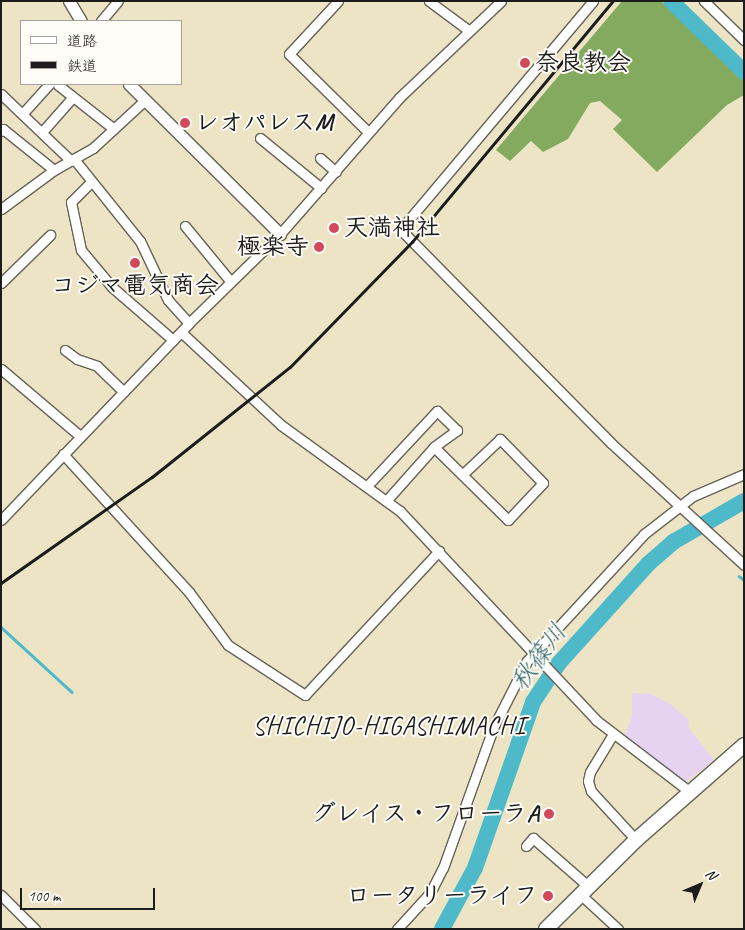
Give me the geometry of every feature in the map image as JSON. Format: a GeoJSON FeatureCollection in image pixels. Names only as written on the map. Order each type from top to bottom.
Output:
{"type":"FeatureCollection","features":[{"type":"Feature","properties":{"kind":"main road"},"geometry":{"type":"LineString","coordinates":[[546,929],[636,840],[689,791],[744,745]]}},
{"type":"Feature","properties":{"kind":"street"},"geometry":{"type":"LineString","coordinates":[[69,1],[80,20]]}},
{"type":"Feature","properties":{"kind":"street"},"geometry":{"type":"LineString","coordinates":[[102,20],[118,1]]}},
{"type":"Feature","properties":{"kind":"street"},"geometry":{"type":"LineString","coordinates":[[338,1],[289,54],[368,132]]}},
{"type":"Feature","properties":{"kind":"street"},"geometry":{"type":"LineString","coordinates":[[1,520],[189,323],[280,234],[336,172],[368,132],[468,30],[501,1]]}},
{"type":"Feature","properties":{"kind":"street"},"geometry":{"type":"LineString","coordinates":[[593,1],[403,227],[403,232],[611,443],[744,565]]}},
{"type":"Feature","properties":{"kind":"street"},"geometry":{"type":"LineString","coordinates":[[704,1],[744,40]]}},
{"type":"Feature","properties":{"kind":"street"},"geometry":{"type":"LineString","coordinates":[[431,2],[468,30]]}},
{"type":"Feature","properties":{"kind":"street"},"geometry":{"type":"LineString","coordinates":[[24,112],[52,85]]}},
{"type":"Feature","properties":{"kind":"street"},"geometry":{"type":"LineString","coordinates":[[54,85],[87,111],[94,111],[114,129]]}},
{"type":"Feature","properties":{"kind":"street"},"geometry":{"type":"LineString","coordinates":[[130,85],[280,234]]}},
{"type":"Feature","properties":{"kind":"street"},"geometry":{"type":"LineString","coordinates":[[1,94],[24,112],[72,160],[140,241],[168,300],[189,323]]}},
{"type":"Feature","properties":{"kind":"street"},"geometry":{"type":"LineString","coordinates":[[42,132],[72,98]]}},
{"type":"Feature","properties":{"kind":"street"},"geometry":{"type":"LineString","coordinates":[[1,209],[54,170],[93,148],[144,100]]}},
{"type":"Feature","properties":{"kind":"street"},"geometry":{"type":"LineString","coordinates":[[1,131],[3,129],[54,170]]}},
{"type":"Feature","properties":{"kind":"street"},"geometry":{"type":"LineString","coordinates":[[260,138],[320,188]]}},
{"type":"Feature","properties":{"kind":"street"},"geometry":{"type":"LineString","coordinates":[[320,158],[336,172]]}},
{"type":"Feature","properties":{"kind":"street"},"geometry":{"type":"LineString","coordinates":[[90,182],[71,202],[80,250],[123,298],[173,340]]}},
{"type":"Feature","properties":{"kind":"street"},"geometry":{"type":"LineString","coordinates":[[185,226],[231,282]]}},
{"type":"Feature","properties":{"kind":"street"},"geometry":{"type":"LineString","coordinates":[[1,283],[50,234]]}},
{"type":"Feature","properties":{"kind":"street"},"geometry":{"type":"LineString","coordinates":[[181,332],[281,425],[386,500],[439,551],[567,691],[612,734],[689,791]]}},
{"type":"Feature","properties":{"kind":"street"},"geometry":{"type":"LineString","coordinates":[[65,350],[77,359],[97,366],[124,392]]}},
{"type":"Feature","properties":{"kind":"street"},"geometry":{"type":"LineString","coordinates":[[1,369],[80,436]]}},
{"type":"Feature","properties":{"kind":"street"},"geometry":{"type":"LineString","coordinates":[[367,486],[437,411],[457,430],[434,447],[386,500]]}},
{"type":"Feature","properties":{"kind":"street"},"geometry":{"type":"LineString","coordinates":[[434,447],[508,520],[543,483],[500,439],[463,474]]}},
{"type":"Feature","properties":{"kind":"street"},"geometry":{"type":"LineString","coordinates":[[63,454],[189,592],[228,645],[306,695],[439,551]]}},
{"type":"Feature","properties":{"kind":"street"},"geometry":{"type":"LineString","coordinates":[[397,929],[430,893],[443,868],[493,728],[514,684],[644,534],[679,507],[744,474]]}},
{"type":"Feature","properties":{"kind":"street"},"geometry":{"type":"LineString","coordinates":[[612,734],[590,772],[588,781],[591,791],[636,840]]}},
{"type":"Feature","properties":{"kind":"street"},"geometry":{"type":"LineString","coordinates":[[526,846],[534,834],[618,929]]}},
{"type":"Feature","properties":{"kind":"street"},"geometry":{"type":"LineString","coordinates":[[1,895],[35,929]]}},
{"type":"Feature","properties":{"kind":"shaded area"},"geometry":{"type":"Polygon","coordinates":[[[632,693],[651,694],[670,704],[689,720],[688,727],[714,760],[682,785],[624,739],[632,716],[632,693]]]}},
{"type":"Feature","properties":{"kind":"green space"},"geometry":{"type":"Polygon","coordinates":[[[622,1],[661,1],[744,80],[744,95],[727,105],[657,172],[613,129],[622,120],[600,101],[590,103],[568,139],[543,152],[531,141],[510,161],[496,150],[622,1]]]}},
{"type":"Feature","properties":{"kind":"waterway"},"geometry":{"type":"LineString","coordinates":[[671,1],[744,72]]}},
{"type":"Feature","properties":{"kind":"waterway","name":"秋篠川"},"geometry":{"type":"LineString","coordinates":[[442,929],[475,868],[533,702],[559,663],[648,564],[673,542],[744,501]]}},
{"type":"Feature","properties":{"kind":"waterway"},"geometry":{"type":"LineString","coordinates":[[739,576],[744,580]]}},
{"type":"Feature","properties":{"kind":"waterway"},"geometry":{"type":"LineString","coordinates":[[1,627],[72,692]]}},
{"type":"Feature","properties":{"kind":"railway"},"geometry":{"type":"LineString","coordinates":[[1,583],[152,477],[290,367],[412,242],[613,1]]}},
{"type":"Feature","properties":{"kind":"place","name":"奈良教会"},"geometry":{"type":"Point","coordinates":[525,63]}},
{"type":"Feature","properties":{"kind":"place","name":"レオパレスM"},"geometry":{"type":"Point","coordinates":[185,123]}},
{"type":"Feature","properties":{"kind":"place","name":"天満神社"},"geometry":{"type":"Point","coordinates":[334,228]}},
{"type":"Feature","properties":{"kind":"place","name":"極楽寺"},"geometry":{"type":"Point","coordinates":[319,247]}},
{"type":"Feature","properties":{"kind":"place","name":"コジマ電気商会"},"geometry":{"type":"Point","coordinates":[135,263]}},
{"type":"Feature","properties":{"kind":"place","name":"グレイス・フローラA"},"geometry":{"type":"Point","coordinates":[549,814]}},
{"type":"Feature","properties":{"kind":"place","name":"ロータリーライフ"},"geometry":{"type":"Point","coordinates":[548,896]}},
{"type":"Feature","properties":{"kind":"district","name":"SHICHIJO-HIGASHIMACHI"},"geometry":{"type":"Point","coordinates":[389,726]}}]}
